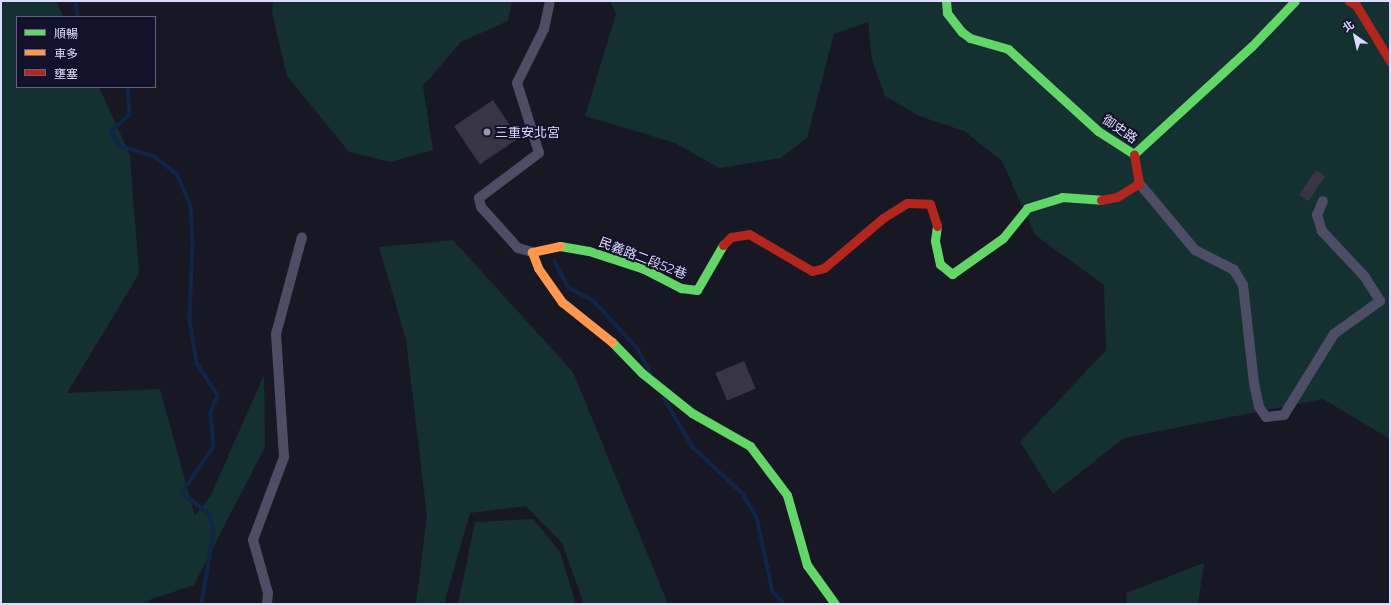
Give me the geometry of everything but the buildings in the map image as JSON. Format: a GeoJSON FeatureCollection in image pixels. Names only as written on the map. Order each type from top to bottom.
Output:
{"type":"FeatureCollection","features":[{"type":"Feature","properties":{"kind":"street"},"geometry":{"type":"LineString","coordinates":[[550,1],[544,29],[517,83],[539,153],[480,198],[482,207],[518,248],[532,252],[538,268],[562,302],[603,332],[642,373],[692,413],[750,446],[787,495],[807,565],[835,604]]}},
{"type":"Feature","properties":{"kind":"street","name":"御史路"},"geometry":{"type":"LineString","coordinates":[[946,1],[947,13],[962,32],[970,38],[1008,49],[1098,132],[1134,154],[1252,46],[1295,1]]}},
{"type":"Feature","properties":{"kind":"street"},"geometry":{"type":"LineString","coordinates":[[1349,1],[1356,5],[1390,61]]}},
{"type":"Feature","properties":{"kind":"street"},"geometry":{"type":"LineString","coordinates":[[1134,154],[1139,183],[1194,250],[1234,270],[1243,285],[1254,383],[1259,407],[1266,417],[1284,415],[1334,334],[1380,301],[1365,277],[1322,231],[1317,215],[1323,201]]}},
{"type":"Feature","properties":{"kind":"street","name":"民義路二段52巷"},"geometry":{"type":"LineString","coordinates":[[532,252],[557,246],[589,251],[644,269],[681,288],[697,290],[716,252],[731,237],[749,234],[812,271],[824,268],[882,218],[907,203],[930,204],[939,231],[935,241],[940,264],[952,274],[1004,238],[1027,208],[1062,197],[1098,200],[1117,197],[1139,183]]}},
{"type":"Feature","properties":{"kind":"street"},"geometry":{"type":"LineString","coordinates":[[267,604],[268,593],[253,540],[284,457],[276,334],[302,237]]}},
{"type":"Feature","properties":{"kind":"green space"},"geometry":{"type":"Polygon","coordinates":[[[1,1],[56,1],[64,16],[16,16],[16,88],[99,88],[130,155],[139,274],[67,393],[160,389],[195,516],[211,495],[264,375],[265,447],[194,585],[149,600],[148,604],[1,604],[1,1]]]}},
{"type":"Feature","properties":{"kind":"green space"},"geometry":{"type":"Polygon","coordinates":[[[273,1],[512,1],[508,21],[461,42],[423,86],[433,150],[390,162],[349,152],[287,76],[272,13],[273,1]]]}},
{"type":"Feature","properties":{"kind":"green space"},"geometry":{"type":"Polygon","coordinates":[[[610,1],[1390,1],[1390,439],[1323,399],[1124,438],[1053,494],[1020,442],[1106,350],[1104,285],[1035,235],[1002,161],[964,131],[919,116],[885,96],[872,60],[868,22],[834,34],[807,138],[781,158],[719,168],[675,143],[585,116],[616,14],[610,1]]]}},
{"type":"Feature","properties":{"kind":"green space"},"geometry":{"type":"Polygon","coordinates":[[[453,240],[573,372],[668,604],[584,604],[562,543],[526,506],[470,513],[444,604],[416,604],[427,516],[406,340],[379,247],[453,240]]]}},
{"type":"Feature","properties":{"kind":"green space"},"geometry":{"type":"Polygon","coordinates":[[[533,519],[560,552],[576,604],[458,604],[475,522],[533,519]]]}},
{"type":"Feature","properties":{"kind":"green space"},"geometry":{"type":"Polygon","coordinates":[[[1204,563],[1198,604],[1127,604],[1126,593],[1204,563]]]}},
{"type":"Feature","properties":{"kind":"waterway"},"geometry":{"type":"LineString","coordinates":[[76,1],[78,16]]}},
{"type":"Feature","properties":{"kind":"waterway"},"geometry":{"type":"LineString","coordinates":[[128,88],[130,115],[111,132],[120,146],[155,157],[177,174],[191,206],[193,239],[190,320],[197,363],[218,395],[211,413],[214,447],[182,493],[210,514],[214,533],[202,604]]}},
{"type":"Feature","properties":{"kind":"waterway"},"geometry":{"type":"LineString","coordinates":[[555,261],[569,288],[594,301],[638,349],[651,373]]}},
{"type":"Feature","properties":{"kind":"waterway"},"geometry":{"type":"LineString","coordinates":[[664,398],[693,447],[743,494],[757,517],[773,592],[785,604]]}},
{"type":"Feature","properties":{"kind":"traffic: fast"},"geometry":{"type":"LineString","coordinates":[[946,1],[947,13],[962,32],[970,38],[1008,49],[1098,131],[1134,154]]}},
{"type":"Feature","properties":{"kind":"traffic: fast"},"geometry":{"type":"LineString","coordinates":[[1134,154],[1252,46],[1295,1]]}},
{"type":"Feature","properties":{"kind":"traffic: fast"},"geometry":{"type":"LineString","coordinates":[[937,226],[935,241],[940,264],[952,274],[1003,238],[1027,208],[1062,197],[1101,200]]}},
{"type":"Feature","properties":{"kind":"traffic: fast"},"geometry":{"type":"LineString","coordinates":[[560,246],[589,251],[644,269],[681,288],[697,290],[723,245]]}},
{"type":"Feature","properties":{"kind":"traffic: fast"},"geometry":{"type":"LineString","coordinates":[[612,342],[642,373],[692,413],[750,446],[787,495],[807,565],[835,604]]}},
{"type":"Feature","properties":{"kind":"traffic: slow"},"geometry":{"type":"LineString","coordinates":[[560,246],[532,252],[538,268],[562,302],[612,342]]}},
{"type":"Feature","properties":{"kind":"traffic: jam"},"geometry":{"type":"LineString","coordinates":[[1349,1],[1356,5],[1390,61]]}},
{"type":"Feature","properties":{"kind":"traffic: jam"},"geometry":{"type":"LineString","coordinates":[[1101,200],[1117,197],[1139,183],[1134,154]]}},
{"type":"Feature","properties":{"kind":"traffic: jam"},"geometry":{"type":"LineString","coordinates":[[723,245],[731,237],[749,234],[812,271],[824,268],[883,218],[907,203],[930,204],[937,226]]}},
{"type":"Feature","properties":{"kind":"place","name":"三重安北宮"},"geometry":{"type":"Point","coordinates":[487,132]}}]}
